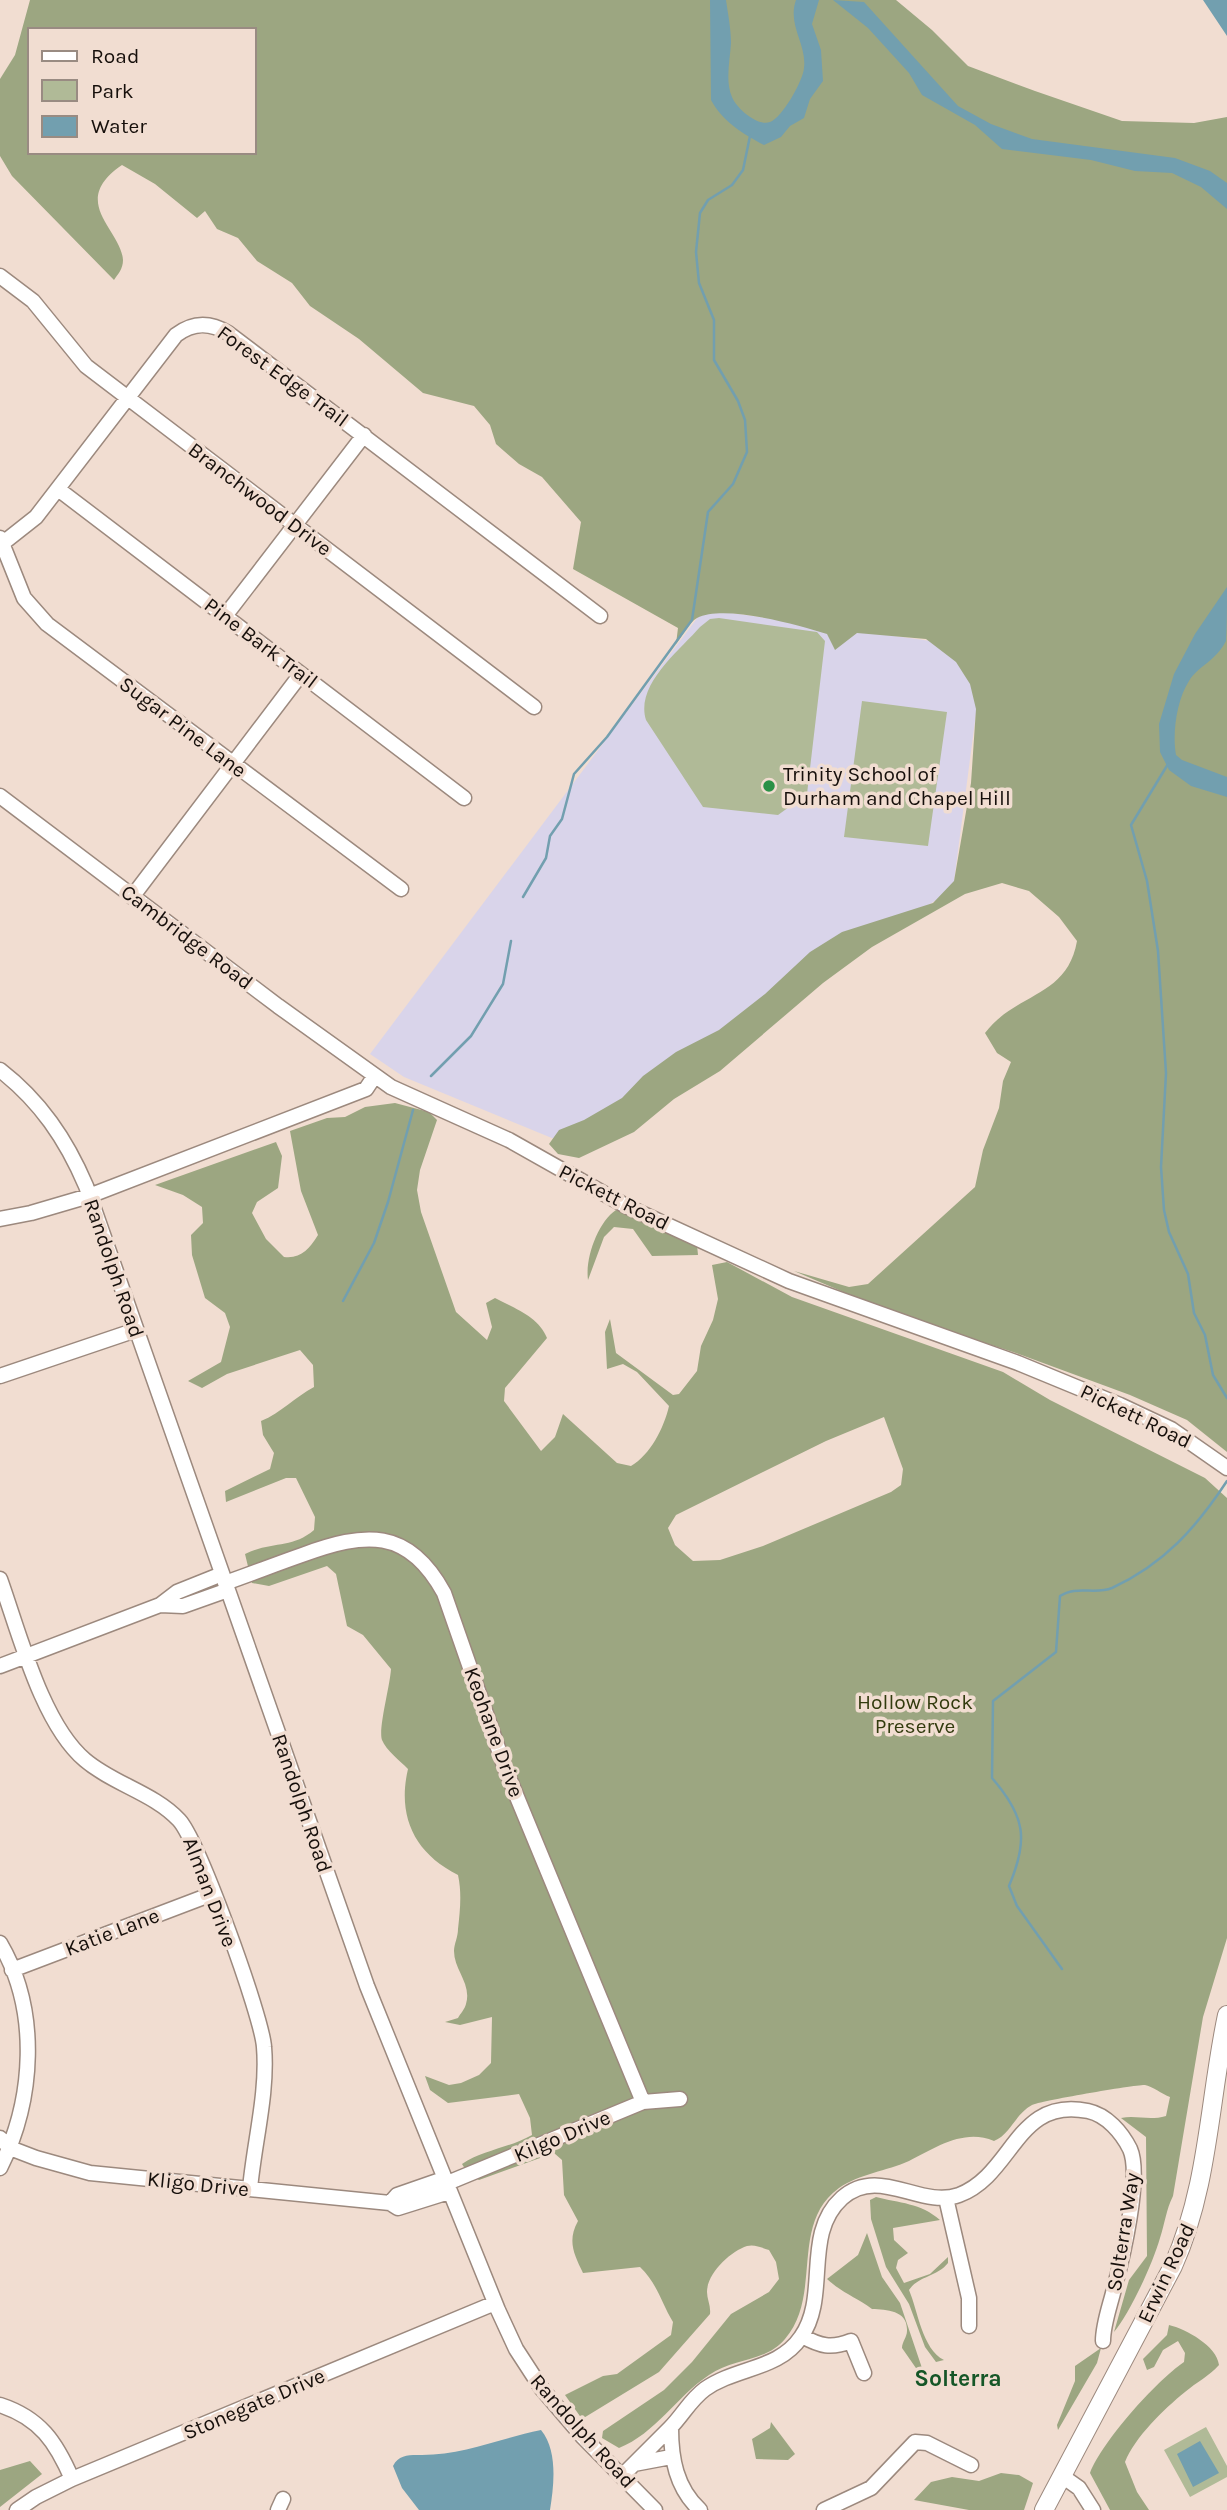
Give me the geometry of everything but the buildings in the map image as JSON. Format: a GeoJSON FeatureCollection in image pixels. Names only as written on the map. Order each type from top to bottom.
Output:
{"type":"FeatureCollection","features":[{"type":"Feature","properties":{"kind":"main road","name":"Erwin Road"},"geometry":{"type":"LineString","coordinates":[[1044,2510],[1173,2266],[1189,2228],[1201,2187],[1227,2015]]}},
{"type":"Feature","properties":{"kind":"street","name":"Branchwood Drive"},"geometry":{"type":"LineString","coordinates":[[0,276],[33,301],[74,356],[127,399],[534,708]]}},
{"type":"Feature","properties":{"kind":"street","name":"Forest Edge Trail"},"geometry":{"type":"LineString","coordinates":[[1,541],[26,527],[176,335],[187,328],[208,324],[228,333],[600,616]]}},
{"type":"Feature","properties":{"kind":"street"},"geometry":{"type":"LineString","coordinates":[[225,617],[364,435]]}},
{"type":"Feature","properties":{"kind":"street","name":"Pine Bark Trail"},"geometry":{"type":"LineString","coordinates":[[58,489],[464,798]]}},
{"type":"Feature","properties":{"kind":"street","name":"Sugar Pine Lane"},"geometry":{"type":"LineString","coordinates":[[1,541],[24,598],[36,614],[232,765],[401,888]]}},
{"type":"Feature","properties":{"kind":"street"},"geometry":{"type":"LineString","coordinates":[[132,897],[301,674]]}},
{"type":"Feature","properties":{"kind":"street","name":"Cambridge Road"},"geometry":{"type":"LineString","coordinates":[[0,796],[374,1077]]}},
{"type":"Feature","properties":{"kind":"street","name":"Randolph Road"},"geometry":{"type":"LineString","coordinates":[[0,1070],[40,1107],[57,1129],[81,1172],[367,1986],[495,2303],[516,2349],[542,2389],[655,2510]]}},
{"type":"Feature","properties":{"kind":"street"},"geometry":{"type":"LineString","coordinates":[[0,1219],[89,1196],[366,1089],[374,1077]]}},
{"type":"Feature","properties":{"kind":"street","name":"Pickett Road"},"geometry":{"type":"LineString","coordinates":[[374,1077],[509,1140],[626,1206],[703,1242],[789,1281],[1006,1358],[1119,1405],[1171,1429],[1227,1468]]}},
{"type":"Feature","properties":{"kind":"street"},"geometry":{"type":"LineString","coordinates":[[0,1376],[136,1331]]}},
{"type":"Feature","properties":{"kind":"street","name":"Keohane Drive"},"geometry":{"type":"LineString","coordinates":[[0,1666],[160,1605],[177,1592],[225,1582],[341,1541],[366,1538],[393,1541],[416,1554],[432,1571],[444,1593],[505,1768],[643,2102]]}},
{"type":"Feature","properties":{"kind":"street","name":"Alman Drive"},"geometry":{"type":"LineString","coordinates":[[0,1579],[46,1705],[63,1736],[95,1768],[160,1805],[180,1821],[194,1844],[262,2032],[264,2071],[250,2189]]}},
{"type":"Feature","properties":{"kind":"street","name":"Katie Lane"},"geometry":{"type":"LineString","coordinates":[[12,1970],[212,1894]]}},
{"type":"Feature","properties":{"kind":"street"},"geometry":{"type":"LineString","coordinates":[[0,1944],[21,1996],[28,2037],[28,2068],[19,2121],[3,2145],[0,2168]]}},
{"type":"Feature","properties":{"kind":"street","name":"Kilgo Drive"},"geometry":{"type":"LineString","coordinates":[[446,2185],[643,2102],[680,2099]]}},
{"type":"Feature","properties":{"kind":"street","name":"Solterra Way"},"geometry":{"type":"LineString","coordinates":[[946,2198],[966,2192],[986,2179],[1023,2131],[1041,2116],[1057,2110],[1078,2109],[1094,2112],[1109,2121],[1130,2149],[1134,2175],[1123,2257],[1102,2341]]}},
{"type":"Feature","properties":{"kind":"street","name":"Kligo Drive"},"geometry":{"type":"LineString","coordinates":[[3,2145],[78,2171],[390,2203],[397,2195],[446,2185]]}},
{"type":"Feature","properties":{"kind":"street"},"geometry":{"type":"LineString","coordinates":[[622,2476],[671,2428],[688,2404],[705,2389],[730,2374],[779,2358],[802,2336],[814,2295],[822,2230],[830,2213],[843,2198],[858,2189],[875,2185],[946,2198],[969,2298],[969,2326]]}},
{"type":"Feature","properties":{"kind":"street","name":"Stonegate Drive"},"geometry":{"type":"LineString","coordinates":[[17,2510],[72,2479],[495,2303]]}},
{"type":"Feature","properties":{"kind":"street"},"geometry":{"type":"LineString","coordinates":[[802,2336],[819,2346],[838,2346],[851,2341],[864,2373]]}},
{"type":"Feature","properties":{"kind":"street"},"geometry":{"type":"LineString","coordinates":[[0,2405],[35,2420],[50,2435],[72,2479]]}},
{"type":"Feature","properties":{"kind":"street"},"geometry":{"type":"LineString","coordinates":[[671,2428],[671,2457],[685,2490],[700,2510]]}},
{"type":"Feature","properties":{"kind":"street"},"geometry":{"type":"LineString","coordinates":[[824,2510],[871,2488],[915,2442],[927,2443],[971,2465]]}},
{"type":"Feature","properties":{"kind":"street"},"geometry":{"type":"LineString","coordinates":[[634,2464],[671,2457]]}},
{"type":"Feature","properties":{"kind":"street"},"geometry":{"type":"LineString","coordinates":[[1062,2476],[1079,2488],[1093,2510]]}},
{"type":"Feature","properties":{"kind":"shaded area","name":"Trinity School of Durham and Chapel Hill"},"geometry":{"type":"Polygon","coordinates":[[[704,609],[952,644],[980,683],[953,889],[564,1143],[404,1077],[370,1054],[704,609]]]}},
{"type":"Feature","properties":{"kind":"green space"},"geometry":{"type":"Polygon","coordinates":[[[30,0],[896,0],[932,30],[968,66],[1035,91],[1122,121],[1194,123],[1227,117],[1227,1452],[1187,1420],[1130,1395],[1013,1352],[895,1314],[794,1271],[849,1287],[868,1284],[975,1187],[983,1150],[999,1108],[1003,1081],[1011,1062],[997,1053],[985,1033],[1011,1009],[1039,993],[1063,974],[1077,941],[1059,917],[1029,891],[1002,883],[965,894],[872,947],[823,983],[720,1071],[674,1099],[634,1132],[579,1158],[558,1154],[549,1144],[559,1130],[584,1120],[622,1098],[643,1076],[676,1052],[719,1030],[765,994],[810,952],[842,932],[933,903],[954,881],[971,783],[976,709],[970,684],[956,662],[926,639],[857,633],[835,650],[827,634],[762,617],[725,613],[697,618],[676,644],[678,628],[573,569],[581,522],[542,477],[519,464],[496,444],[490,425],[474,406],[423,393],[359,339],[310,306],[292,283],[257,261],[238,238],[217,229],[205,211],[197,218],[155,184],[122,165],[106,178],[99,191],[98,203],[123,260],[114,280],[12,176],[0,156],[0,79],[15,55],[30,0]]]}},
{"type":"Feature","properties":{"kind":"green space"},"geometry":{"type":"Polygon","coordinates":[[[710,619],[817,632],[825,641],[807,794],[778,815],[703,807],[646,720],[644,707],[647,694],[661,669],[700,627],[710,619]]]}},
{"type":"Feature","properties":{"kind":"green space"},"geometry":{"type":"Polygon","coordinates":[[[862,701],[947,712],[928,846],[844,837],[862,701]]]}},
{"type":"Feature","properties":{"kind":"green space","name":"Hollow Rock Preserve"},"geometry":{"type":"Polygon","coordinates":[[[395,1103],[429,1112],[437,1120],[420,1170],[417,1190],[421,1212],[456,1312],[487,1340],[492,1327],[486,1303],[495,1298],[532,1319],[547,1338],[505,1388],[504,1401],[541,1451],[555,1437],[563,1414],[617,1463],[631,1466],[644,1455],[660,1432],[669,1406],[637,1372],[623,1364],[607,1369],[605,1332],[610,1319],[616,1353],[673,1395],[679,1394],[697,1371],[701,1346],[713,1320],[718,1299],[712,1265],[727,1262],[792,1297],[1003,1372],[1050,1400],[1205,1478],[1227,1498],[1227,1938],[1203,2017],[1173,2196],[1147,2274],[1114,2332],[1129,2280],[1147,2256],[1146,2137],[1121,2118],[1166,2116],[1170,2097],[1145,2085],[1032,2105],[1021,2113],[1005,2134],[994,2141],[972,2137],[950,2141],[909,2161],[855,2179],[839,2188],[824,2203],[815,2221],[802,2302],[796,2321],[785,2339],[769,2352],[729,2365],[709,2375],[632,2442],[619,2448],[602,2438],[603,2431],[664,2390],[692,2362],[731,2314],[769,2292],[779,2279],[776,2262],[769,2250],[747,2246],[734,2253],[715,2270],[708,2285],[710,2314],[659,2372],[582,2419],[565,2395],[603,2376],[617,2374],[671,2335],[673,2322],[655,2286],[640,2267],[583,2273],[572,2241],[578,2221],[564,2195],[562,2160],[554,2153],[479,2180],[467,2172],[462,2164],[532,2135],[530,2118],[519,2094],[448,2103],[430,2090],[425,2076],[449,2085],[479,2075],[491,2063],[492,2017],[460,2025],[445,2022],[458,2018],[467,1997],[454,1951],[460,1909],[458,1875],[430,1856],[412,1831],[407,1817],[405,1786],[408,1769],[384,1744],[381,1734],[391,1669],[363,1635],[347,1626],[336,1574],[327,1566],[269,1586],[252,1583],[245,1554],[298,1540],[314,1530],[315,1517],[296,1478],[286,1478],[226,1502],[225,1491],[270,1469],[274,1453],[263,1435],[261,1421],[314,1387],[313,1365],[300,1350],[227,1374],[202,1388],[188,1381],[221,1362],[230,1327],[225,1313],[205,1298],[192,1255],[191,1235],[203,1223],[202,1207],[183,1195],[155,1185],[276,1142],[282,1156],[278,1188],[257,1202],[252,1213],[266,1239],[284,1257],[300,1255],[318,1235],[301,1191],[290,1131],[327,1118],[345,1117],[365,1107],[395,1103]],[[884,1417],[826,1441],[676,1515],[668,1528],[675,1545],[693,1561],[720,1560],[763,1546],[891,1492],[901,1485],[903,1469],[884,1417]]]}},
{"type":"Feature","properties":{"kind":"green space"},"geometry":{"type":"Polygon","coordinates":[[[616,1210],[634,1214],[697,1245],[698,1255],[652,1256],[633,1229],[614,1227],[604,1237],[588,1280],[594,1241],[604,1223],[616,1210]]]}},
{"type":"Feature","properties":{"kind":"green space"},"geometry":{"type":"Polygon","coordinates":[[[876,2197],[917,2207],[940,2220],[893,2228],[894,2240],[908,2253],[898,2260],[896,2268],[904,2283],[930,2274],[948,2257],[944,2268],[917,2282],[909,2290],[926,2339],[944,2360],[936,2362],[925,2347],[909,2304],[886,2267],[871,2219],[870,2200],[876,2197]]]}},
{"type":"Feature","properties":{"kind":"green space"},"geometry":{"type":"Polygon","coordinates":[[[867,2233],[882,2277],[900,2303],[923,2371],[918,2371],[902,2348],[907,2331],[900,2315],[872,2309],[827,2279],[858,2255],[867,2233]]]}},
{"type":"Feature","properties":{"kind":"green space"},"geometry":{"type":"Polygon","coordinates":[[[1169,2325],[1192,2334],[1207,2345],[1219,2365],[1159,2415],[1143,2433],[1125,2462],[1137,2492],[1149,2510],[1110,2510],[1090,2473],[1106,2445],[1131,2413],[1159,2383],[1184,2362],[1185,2353],[1178,2341],[1163,2350],[1154,2367],[1147,2370],[1143,2359],[1167,2335],[1169,2325]]]}},
{"type":"Feature","properties":{"kind":"green space"},"geometry":{"type":"Polygon","coordinates":[[[1101,2348],[1097,2363],[1058,2430],[1057,2425],[1075,2381],[1075,2366],[1101,2348]]]}},
{"type":"Feature","properties":{"kind":"green space"},"geometry":{"type":"Polygon","coordinates":[[[771,2422],[795,2454],[788,2460],[756,2459],[752,2439],[770,2428],[771,2422]]]}},
{"type":"Feature","properties":{"kind":"green space"},"geometry":{"type":"Polygon","coordinates":[[[1206,2427],[1227,2466],[1227,2477],[1190,2497],[1164,2450],[1206,2427]]]}},
{"type":"Feature","properties":{"kind":"green space"},"geometry":{"type":"Polygon","coordinates":[[[30,2461],[42,2474],[0,2507],[0,2470],[30,2461]]]}},
{"type":"Feature","properties":{"kind":"green space"},"geometry":{"type":"Polygon","coordinates":[[[1001,2473],[1019,2475],[1033,2483],[1024,2510],[969,2510],[914,2500],[931,2482],[952,2477],[979,2481],[1001,2473]]]}},
{"type":"Feature","properties":{"kind":"water"},"geometry":{"type":"Polygon","coordinates":[[[710,0],[726,0],[731,38],[728,77],[732,97],[748,116],[765,123],[775,119],[786,107],[803,74],[803,51],[794,18],[796,0],[819,0],[812,24],[821,50],[823,81],[810,99],[804,118],[790,126],[781,137],[764,145],[734,126],[711,100],[710,0]]]}},
{"type":"Feature","properties":{"kind":"water"},"geometry":{"type":"Polygon","coordinates":[[[833,0],[864,2],[958,106],[991,124],[1032,139],[1175,158],[1210,171],[1227,183],[1227,209],[1201,187],[1172,173],[1135,171],[1091,160],[1002,149],[975,125],[922,95],[909,73],[868,28],[833,0]]]}},
{"type":"Feature","properties":{"kind":"water"},"geometry":{"type":"Polygon","coordinates":[[[1203,0],[1227,0],[1227,36],[1203,0]]]}},
{"type":"Feature","properties":{"kind":"water"},"geometry":{"type":"Polygon","coordinates":[[[1227,587],[1226,641],[1185,688],[1176,716],[1175,737],[1176,755],[1182,760],[1227,777],[1227,797],[1191,786],[1169,770],[1160,752],[1159,724],[1174,674],[1195,634],[1227,587]]]}},
{"type":"Feature","properties":{"kind":"water"},"geometry":{"type":"Polygon","coordinates":[[[541,2430],[552,2458],[550,2510],[419,2510],[402,2488],[393,2466],[398,2459],[405,2456],[452,2452],[541,2430]]]}},
{"type":"Feature","properties":{"kind":"water"},"geometry":{"type":"Polygon","coordinates":[[[1200,2441],[1219,2473],[1193,2487],[1177,2454],[1200,2441]]]}},
{"type":"Feature","properties":{"kind":"waterway"},"geometry":{"type":"LineString","coordinates":[[523,897],[546,858],[550,836],[562,819],[574,774],[607,737],[692,620],[708,512],[733,484],[747,452],[745,420],[738,401],[714,360],[714,320],[699,283],[696,252],[700,213],[708,200],[732,185],[743,170],[750,136]]}},
{"type":"Feature","properties":{"kind":"waterway"},"geometry":{"type":"LineString","coordinates":[[1168,764],[1131,825],[1147,881],[1158,951],[1166,1073],[1161,1167],[1164,1210],[1169,1232],[1188,1274],[1194,1313],[1205,1335],[1213,1375],[1227,1398]]}},
{"type":"Feature","properties":{"kind":"waterway"},"geometry":{"type":"LineString","coordinates":[[431,1076],[471,1036],[503,984],[511,941]]}},
{"type":"Feature","properties":{"kind":"waterway"},"geometry":{"type":"LineString","coordinates":[[343,1301],[374,1243],[413,1110]]}},
{"type":"Feature","properties":{"kind":"waterway"},"geometry":{"type":"LineString","coordinates":[[1062,1969],[1017,1906],[1009,1886],[1019,1855],[1020,1829],[1011,1804],[992,1778],[993,1701],[1056,1652],[1060,1596],[1072,1591],[1106,1590],[1148,1568],[1191,1529],[1227,1481]]}},
{"type":"Feature","properties":{"kind":"place","name":"Trinity School of Durham and Chapel Hill"},"geometry":{"type":"Point","coordinates":[769,786]}},
{"type":"Feature","properties":{"kind":"district","name":"Solterra"},"geometry":{"type":"Point","coordinates":[958,2378]}}]}
